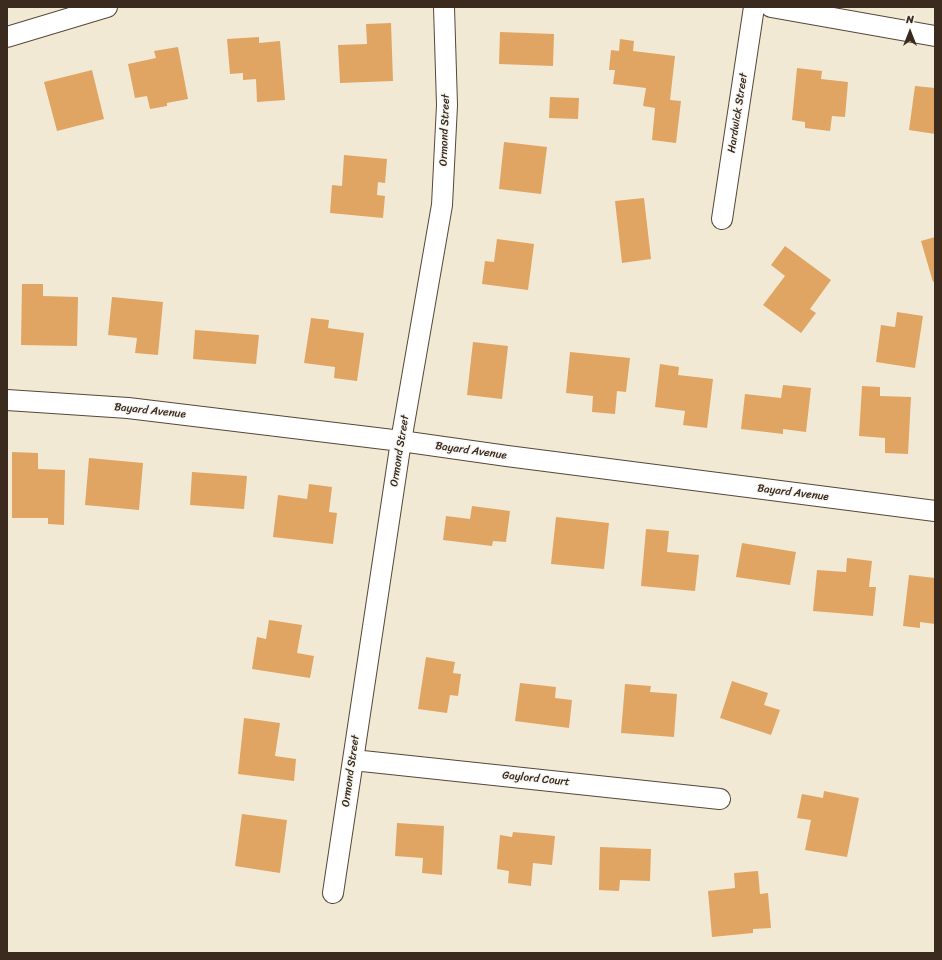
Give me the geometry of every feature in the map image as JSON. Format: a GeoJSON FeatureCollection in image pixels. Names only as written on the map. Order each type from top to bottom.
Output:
{"type":"FeatureCollection","features":[{"type":"Feature","properties":{"kind":"street"},"geometry":{"type":"LineString","coordinates":[[7,37],[107,7]]}},
{"type":"Feature","properties":{"kind":"street","name":"Ormond Street"},"geometry":{"type":"LineString","coordinates":[[333,893],[401,441],[442,205],[447,105],[444,7]]}},
{"type":"Feature","properties":{"kind":"street","name":"Hardwick Street"},"geometry":{"type":"LineString","coordinates":[[722,219],[754,7]]}},
{"type":"Feature","properties":{"kind":"street"},"geometry":{"type":"LineString","coordinates":[[771,7],[935,36]]}},
{"type":"Feature","properties":{"kind":"street","name":"Bayard Avenue"},"geometry":{"type":"LineString","coordinates":[[7,400],[128,408],[401,441],[935,511]]}},
{"type":"Feature","properties":{"kind":"street","name":"Gaylord Court"},"geometry":{"type":"LineString","coordinates":[[353,760],[720,799]]}},
{"type":"Feature","properties":{"kind":"building"},"geometry":{"type":"Polygon","coordinates":[[[391,23],[393,81],[340,83],[338,45],[367,44],[366,24],[391,23]]]}},
{"type":"Feature","properties":{"kind":"building"},"geometry":{"type":"Polygon","coordinates":[[[500,32],[554,34],[553,66],[499,64],[500,32]]]}},
{"type":"Feature","properties":{"kind":"building"},"geometry":{"type":"Polygon","coordinates":[[[259,37],[259,43],[280,41],[285,100],[257,102],[256,79],[243,80],[243,73],[230,74],[227,39],[259,37]]]}},
{"type":"Feature","properties":{"kind":"building"},"geometry":{"type":"Polygon","coordinates":[[[620,39],[634,41],[633,51],[675,56],[670,100],[681,101],[676,143],[652,140],[655,108],[643,106],[646,88],[613,84],[615,70],[609,70],[611,50],[619,51],[620,39]]]}},
{"type":"Feature","properties":{"kind":"building"},"geometry":{"type":"Polygon","coordinates":[[[178,47],[188,99],[167,103],[167,106],[150,109],[147,96],[135,98],[128,64],[156,58],[154,51],[178,47]]]}},
{"type":"Feature","properties":{"kind":"building"},"geometry":{"type":"Polygon","coordinates":[[[797,68],[822,71],[821,79],[848,82],[845,117],[832,116],[830,131],[805,128],[805,122],[792,120],[797,68]]]}},
{"type":"Feature","properties":{"kind":"building"},"geometry":{"type":"Polygon","coordinates":[[[92,70],[104,119],[57,131],[44,82],[92,70]]]}},
{"type":"Feature","properties":{"kind":"building"},"geometry":{"type":"Polygon","coordinates":[[[915,86],[935,88],[935,134],[909,130],[915,86]]]}},
{"type":"Feature","properties":{"kind":"building"},"geometry":{"type":"Polygon","coordinates":[[[550,97],[579,98],[578,119],[549,118],[550,97]]]}},
{"type":"Feature","properties":{"kind":"building"},"geometry":{"type":"Polygon","coordinates":[[[504,142],[547,147],[541,194],[499,189],[504,142]]]}},
{"type":"Feature","properties":{"kind":"building"},"geometry":{"type":"Polygon","coordinates":[[[344,155],[387,159],[385,183],[378,182],[377,195],[385,196],[383,218],[330,213],[332,185],[342,186],[344,155]]]}},
{"type":"Feature","properties":{"kind":"building"},"geometry":{"type":"Polygon","coordinates":[[[644,198],[651,259],[622,263],[615,201],[644,198]]]}},
{"type":"Feature","properties":{"kind":"building"},"geometry":{"type":"Polygon","coordinates":[[[935,237],[935,281],[933,282],[921,241],[935,237]]]}},
{"type":"Feature","properties":{"kind":"building"},"geometry":{"type":"Polygon","coordinates":[[[497,239],[534,244],[528,290],[482,284],[485,261],[494,262],[497,239]]]}},
{"type":"Feature","properties":{"kind":"building"},"geometry":{"type":"Polygon","coordinates":[[[785,246],[831,280],[810,309],[816,313],[801,333],[763,305],[785,276],[771,265],[785,246]]]}},
{"type":"Feature","properties":{"kind":"building"},"geometry":{"type":"Polygon","coordinates":[[[22,284],[43,284],[43,296],[78,297],[77,346],[21,345],[22,284]]]}},
{"type":"Feature","properties":{"kind":"building"},"geometry":{"type":"Polygon","coordinates":[[[112,297],[163,302],[158,355],[135,353],[137,338],[108,335],[112,297]]]}},
{"type":"Feature","properties":{"kind":"building"},"geometry":{"type":"Polygon","coordinates":[[[897,312],[923,316],[915,368],[876,362],[881,325],[895,327],[897,312]]]}},
{"type":"Feature","properties":{"kind":"building"},"geometry":{"type":"Polygon","coordinates":[[[311,318],[329,320],[328,328],[364,333],[357,381],[334,378],[335,367],[304,363],[311,318]]]}},
{"type":"Feature","properties":{"kind":"building"},"geometry":{"type":"Polygon","coordinates":[[[195,330],[259,335],[256,364],[193,359],[195,330]]]}},
{"type":"Feature","properties":{"kind":"building"},"geometry":{"type":"Polygon","coordinates":[[[473,342],[508,346],[502,399],[467,395],[473,342]]]}},
{"type":"Feature","properties":{"kind":"building"},"geometry":{"type":"Polygon","coordinates":[[[570,352],[630,358],[626,392],[617,391],[615,414],[592,412],[593,396],[566,393],[570,352]]]}},
{"type":"Feature","properties":{"kind":"building"},"geometry":{"type":"Polygon","coordinates":[[[660,364],[679,367],[678,375],[713,379],[707,428],[683,425],[685,411],[655,407],[660,364]]]}},
{"type":"Feature","properties":{"kind":"building"},"geometry":{"type":"Polygon","coordinates":[[[783,385],[811,388],[806,432],[783,429],[783,434],[741,429],[745,394],[781,398],[783,385]]]}},
{"type":"Feature","properties":{"kind":"building"},"geometry":{"type":"Polygon","coordinates":[[[862,386],[880,387],[880,396],[911,397],[908,454],[885,453],[885,438],[859,436],[862,386]]]}},
{"type":"Feature","properties":{"kind":"building"},"geometry":{"type":"Polygon","coordinates":[[[12,452],[38,453],[38,469],[65,470],[64,525],[48,524],[48,518],[12,518],[12,452]]]}},
{"type":"Feature","properties":{"kind":"building"},"geometry":{"type":"Polygon","coordinates":[[[89,458],[143,463],[139,510],[85,505],[89,458]]]}},
{"type":"Feature","properties":{"kind":"building"},"geometry":{"type":"Polygon","coordinates":[[[192,472],[247,476],[244,509],[190,505],[192,472]]]}},
{"type":"Feature","properties":{"kind":"building"},"geometry":{"type":"Polygon","coordinates":[[[309,484],[332,487],[329,512],[337,513],[333,544],[273,537],[278,495],[307,499],[309,484]]]}},
{"type":"Feature","properties":{"kind":"building"},"geometry":{"type":"Polygon","coordinates":[[[472,506],[510,511],[506,542],[493,541],[492,546],[443,540],[446,516],[470,519],[472,506]]]}},
{"type":"Feature","properties":{"kind":"building"},"geometry":{"type":"Polygon","coordinates":[[[556,517],[609,523],[604,569],[551,564],[556,517]]]}},
{"type":"Feature","properties":{"kind":"building"},"geometry":{"type":"Polygon","coordinates":[[[646,529],[669,531],[667,552],[699,555],[695,591],[641,586],[646,529]]]}},
{"type":"Feature","properties":{"kind":"building"},"geometry":{"type":"Polygon","coordinates":[[[742,543],[796,552],[790,585],[736,577],[742,543]]]}},
{"type":"Feature","properties":{"kind":"building"},"geometry":{"type":"Polygon","coordinates":[[[847,558],[872,561],[869,587],[876,587],[873,616],[813,611],[817,570],[846,572],[847,558]]]}},
{"type":"Feature","properties":{"kind":"building"},"geometry":{"type":"Polygon","coordinates":[[[909,575],[935,578],[935,624],[920,622],[920,628],[903,626],[909,575]]]}},
{"type":"Feature","properties":{"kind":"building"},"geometry":{"type":"Polygon","coordinates":[[[269,620],[302,625],[297,653],[314,656],[310,678],[252,669],[257,637],[266,639],[269,620]]]}},
{"type":"Feature","properties":{"kind":"building"},"geometry":{"type":"Polygon","coordinates":[[[426,657],[455,662],[453,673],[461,674],[458,696],[450,695],[447,713],[418,709],[426,657]]]}},
{"type":"Feature","properties":{"kind":"building"},"geometry":{"type":"Polygon","coordinates":[[[732,681],[768,693],[764,705],[780,710],[771,735],[720,718],[732,681]]]}},
{"type":"Feature","properties":{"kind":"building"},"geometry":{"type":"Polygon","coordinates":[[[520,683],[556,687],[555,698],[572,700],[569,728],[515,721],[520,683]]]}},
{"type":"Feature","properties":{"kind":"building"},"geometry":{"type":"Polygon","coordinates":[[[625,684],[651,686],[650,692],[677,694],[674,737],[621,733],[625,684]]]}},
{"type":"Feature","properties":{"kind":"building"},"geometry":{"type":"Polygon","coordinates":[[[244,718],[280,723],[275,756],[296,759],[294,781],[238,774],[244,718]]]}},
{"type":"Feature","properties":{"kind":"building"},"geometry":{"type":"Polygon","coordinates":[[[824,791],[859,798],[847,857],[805,850],[811,820],[797,818],[802,794],[823,798],[824,791]]]}},
{"type":"Feature","properties":{"kind":"building"},"geometry":{"type":"Polygon","coordinates":[[[242,814],[287,820],[280,873],[235,866],[242,814]]]}},
{"type":"Feature","properties":{"kind":"building"},"geometry":{"type":"Polygon","coordinates":[[[397,823],[444,826],[442,875],[422,873],[423,858],[395,856],[397,823]]]}},
{"type":"Feature","properties":{"kind":"building"},"geometry":{"type":"Polygon","coordinates":[[[513,832],[555,836],[552,865],[533,863],[531,886],[508,883],[509,871],[497,869],[500,835],[512,837],[513,832]]]}},
{"type":"Feature","properties":{"kind":"building"},"geometry":{"type":"Polygon","coordinates":[[[600,847],[651,849],[650,881],[620,880],[619,891],[599,890],[600,847]]]}},
{"type":"Feature","properties":{"kind":"building"},"geometry":{"type":"Polygon","coordinates":[[[758,871],[760,894],[768,893],[771,928],[753,929],[753,933],[712,937],[708,891],[735,888],[734,873],[758,871]]]}}]}
